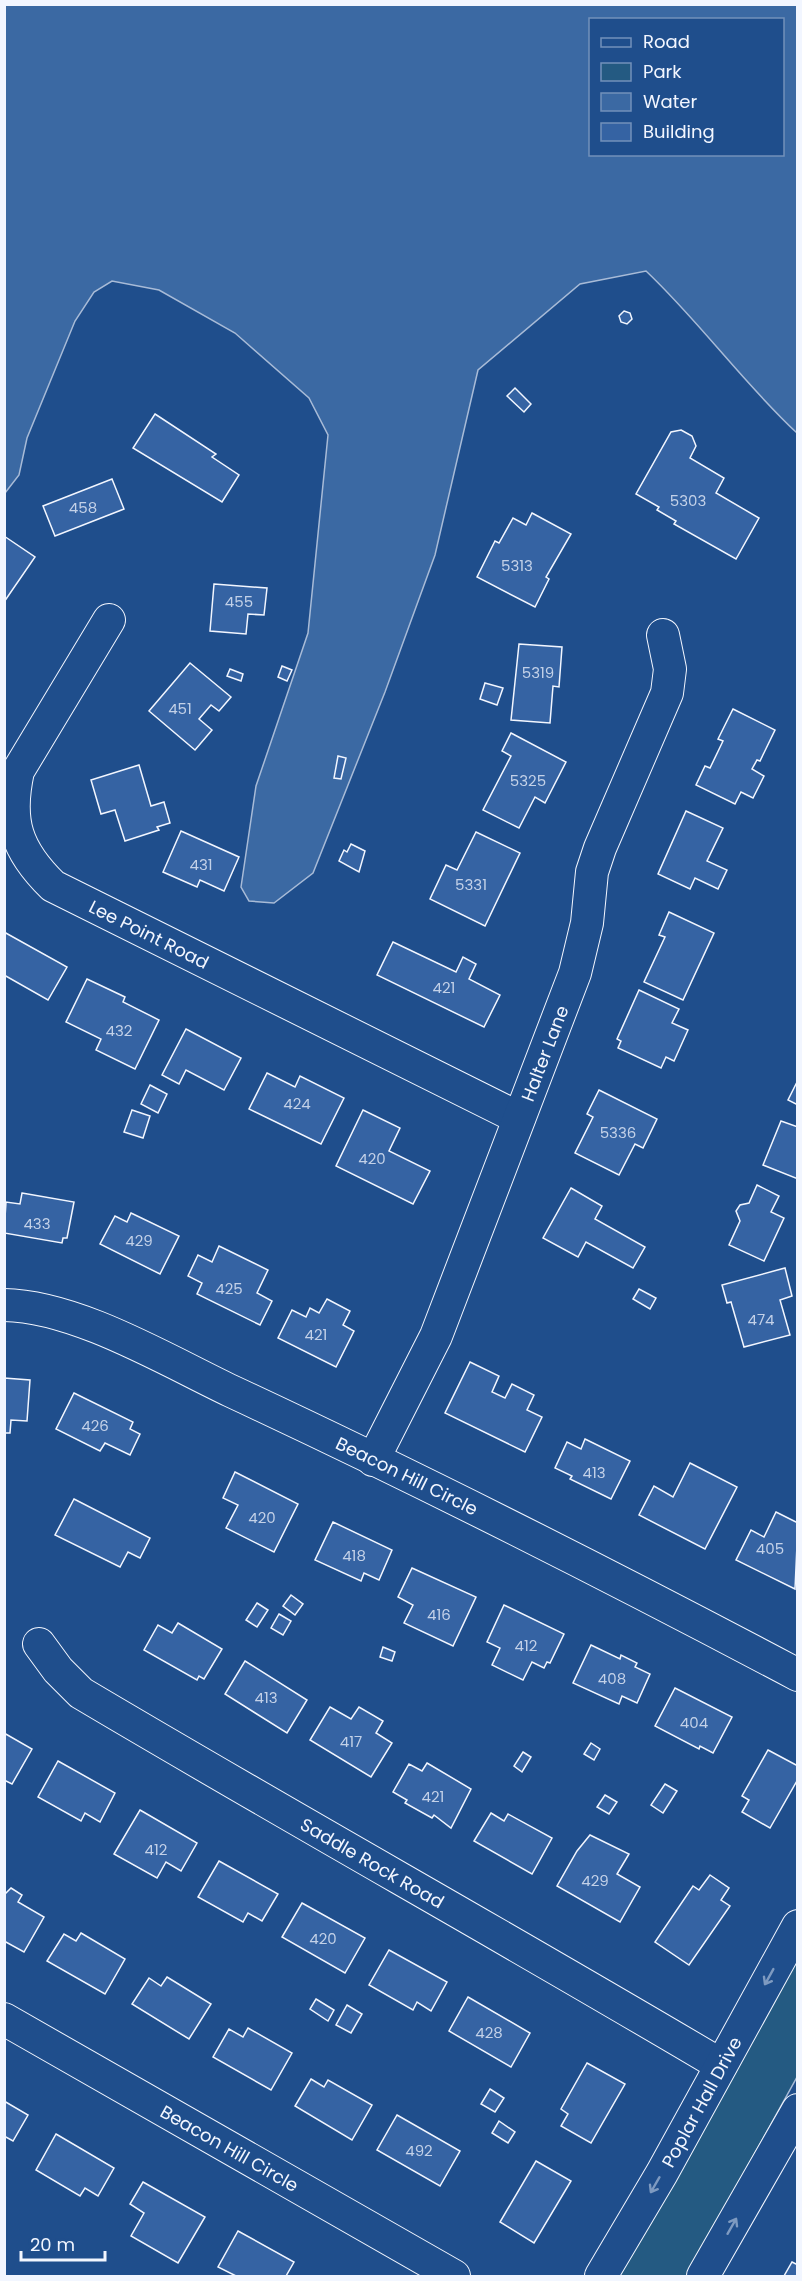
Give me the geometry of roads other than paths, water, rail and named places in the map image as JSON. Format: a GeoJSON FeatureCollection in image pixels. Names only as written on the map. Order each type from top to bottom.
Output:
{"type":"FeatureCollection","features":[{"type":"Feature","properties":{"kind":"street","name":"Lee Point Road"},"geometry":{"type":"LineString","coordinates":[[109,620],[18,771],[13,796],[14,821],[21,846],[34,868],[53,886],[519,1118]]}},
{"type":"Feature","properties":{"kind":"street","name":"Halter Lane"},"geometry":{"type":"LineString","coordinates":[[373,1460],[436,1336],[575,973],[587,923],[592,872],[600,848],[667,693],[670,669],[663,635]]}},
{"type":"Feature","properties":{"kind":"street","name":"Beacon Hill Circle"},"geometry":{"type":"LineString","coordinates":[[4,1305],[77,1318],[373,1460],[687,1616],[798,1675]]}},
{"type":"Feature","properties":{"kind":"street","name":"Saddle Rock Road"},"geometry":{"type":"LineString","coordinates":[[39,1644],[58,1670],[81,1692],[269,1805],[561,1970],[721,2066]]}},
{"type":"Feature","properties":{"kind":"street","name":"Poplar Hall Drive"},"geometry":{"type":"LineString","coordinates":[[601,2277],[798,1926]]}},
{"type":"Feature","properties":{"kind":"street","name":"Beacon Hill Circle"},"geometry":{"type":"LineString","coordinates":[[4,2019],[454,2277]]}},
{"type":"Feature","properties":{"kind":"street"},"geometry":{"type":"LineString","coordinates":[[703,2277],[798,2110]]}},
{"type":"Feature","properties":{"kind":"water"},"geometry":{"type":"Polygon","coordinates":[[[5,5],[797,5],[797,433],[758,394],[685,311],[646,271],[580,284],[478,370],[435,555],[385,692],[313,873],[274,903],[249,901],[241,887],[256,786],[308,633],[328,435],[309,398],[235,333],[159,290],[112,281],[94,292],[75,321],[27,438],[19,475],[5,493],[5,5]]]}}]}
